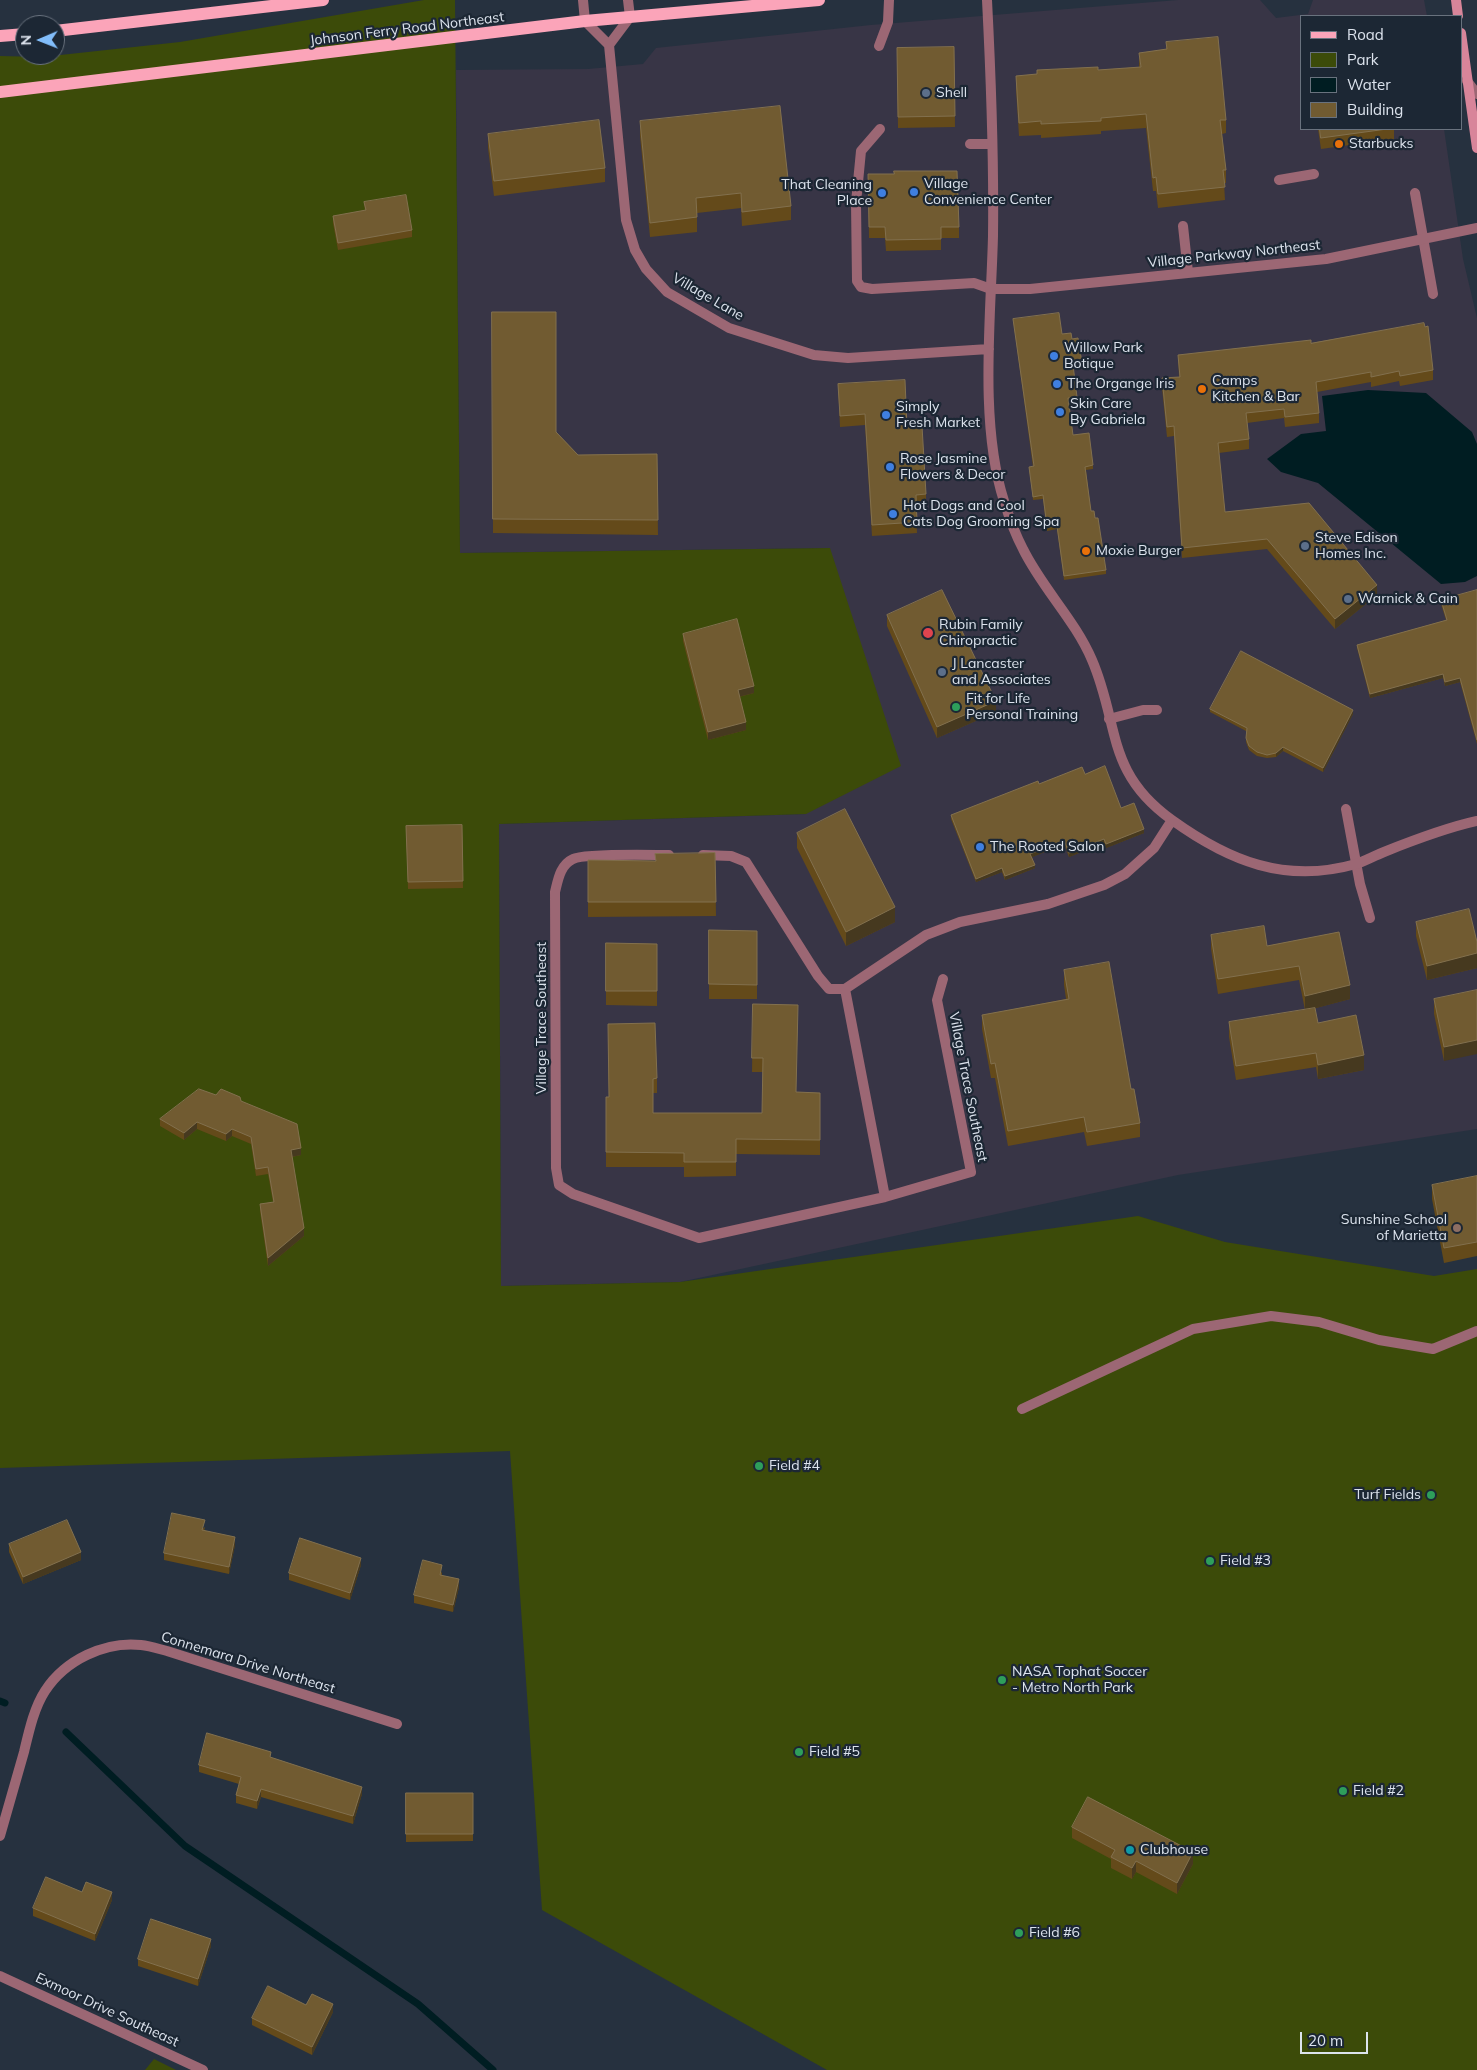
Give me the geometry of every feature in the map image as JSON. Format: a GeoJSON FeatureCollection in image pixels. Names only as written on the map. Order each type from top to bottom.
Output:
{"type":"FeatureCollection","features":[{"type":"Feature","properties":{"kind":"main road"},"geometry":{"type":"LineString","coordinates":[[65,30],[323,0]]}},
{"type":"Feature","properties":{"kind":"main road","name":"Johnson Ferry Road Northeast"},"geometry":{"type":"LineString","coordinates":[[0,92],[585,22],[819,0]]}},
{"type":"Feature","properties":{"kind":"main road"},"geometry":{"type":"LineString","coordinates":[[0,36],[15,35]]}},
{"type":"Feature","properties":{"kind":"street"},"geometry":{"type":"LineString","coordinates":[[582,0],[585,22],[609,45],[630,17],[628,0]]}},
{"type":"Feature","properties":{"kind":"street"},"geometry":{"type":"LineString","coordinates":[[879,46],[888,22],[889,0]]}},
{"type":"Feature","properties":{"kind":"street"},"geometry":{"type":"LineString","coordinates":[[987,0],[993,234],[989,349],[991,418],[995,465],[1003,499],[1023,550],[1072,624],[1092,660],[1108,719],[1126,770],[1141,794],[1172,820],[1215,848],[1260,867],[1304,872],[1356,864],[1451,827],[1477,820]]}},
{"type":"Feature","properties":{"kind":"street"},"geometry":{"type":"LineString","coordinates":[[1456,0],[1458,15]]}},
{"type":"Feature","properties":{"kind":"street"},"geometry":{"type":"LineString","coordinates":[[1462,41],[1477,148]]}},
{"type":"Feature","properties":{"kind":"street","name":"Village Lane"},"geometry":{"type":"LineString","coordinates":[[609,45],[626,220],[635,250],[646,269],[667,292],[729,328],[814,355],[848,358],[989,349]]}},
{"type":"Feature","properties":{"kind":"street"},"geometry":{"type":"LineString","coordinates":[[1467,81],[1477,94]]}},
{"type":"Feature","properties":{"kind":"street","name":"Village Parkway Northeast"},"geometry":{"type":"LineString","coordinates":[[880,129],[861,151],[856,203],[857,281],[861,287],[872,289],[974,283],[991,289],[1030,289],[1326,259],[1477,228]]}},
{"type":"Feature","properties":{"kind":"street"},"geometry":{"type":"LineString","coordinates":[[970,144],[991,144]]}},
{"type":"Feature","properties":{"kind":"street"},"geometry":{"type":"LineString","coordinates":[[1279,180],[1314,174]]}},
{"type":"Feature","properties":{"kind":"street"},"geometry":{"type":"LineString","coordinates":[[1415,193],[1433,294]]}},
{"type":"Feature","properties":{"kind":"street"},"geometry":{"type":"LineString","coordinates":[[1184,226],[1188,272]]}},
{"type":"Feature","properties":{"kind":"street"},"geometry":{"type":"LineString","coordinates":[[1108,719],[1143,710],[1157,710]]}},
{"type":"Feature","properties":{"kind":"street"},"geometry":{"type":"LineString","coordinates":[[1346,809],[1356,864],[1370,918]]}},
{"type":"Feature","properties":{"kind":"street"},"geometry":{"type":"LineString","coordinates":[[886,1196],[845,989],[926,935],[960,922],[1048,904],[1104,885],[1125,874],[1140,862],[1154,848],[1172,820]]}},
{"type":"Feature","properties":{"kind":"street","name":"Village Trace Southeast"},"geometry":{"type":"LineString","coordinates":[[845,989],[829,989],[818,976],[746,862],[731,856],[688,855],[588,856],[572,859],[560,871],[555,892],[556,1168],[559,1185],[573,1194],[699,1238],[886,1196],[971,1172],[937,1000],[943,979]]}},
{"type":"Feature","properties":{"kind":"street"},"geometry":{"type":"LineString","coordinates":[[1022,1409],[1193,1329],[1271,1316],[1319,1322],[1379,1340],[1433,1349],[1477,1331]]}},
{"type":"Feature","properties":{"kind":"street","name":"Connemara Drive Northeast"},"geometry":{"type":"LineString","coordinates":[[0,1836],[28,1737],[46,1690],[60,1674],[77,1660],[94,1651],[115,1646],[140,1645],[167,1651],[397,1724]]}},
{"type":"Feature","properties":{"kind":"street","name":"Exmoor Drive Southeast"},"geometry":{"type":"LineString","coordinates":[[0,1976],[203,2070]]}},
{"type":"Feature","properties":{"kind":"shaded area"},"geometry":{"type":"Polygon","coordinates":[[[1178,0],[1260,0],[1276,18],[1300,15],[1300,130],[1444,130],[1463,259],[1477,318],[1477,1129],[1178,1175],[680,1282],[501,1286],[499,824],[806,814],[830,548],[460,553],[456,70],[588,69],[643,64],[656,48],[871,25],[1178,0]]]}},
{"type":"Feature","properties":{"kind":"shaded area"},"geometry":{"type":"Polygon","coordinates":[[[1313,0],[1424,0],[1427,15],[1300,15],[1308,14],[1313,0]]]}},
{"type":"Feature","properties":{"kind":"green space"},"geometry":{"type":"Polygon","coordinates":[[[424,0],[455,0],[460,553],[830,548],[901,766],[806,814],[499,824],[501,1286],[680,1282],[1138,1216],[1225,1242],[1434,1276],[1477,1269],[1477,2070],[827,2070],[542,1910],[510,1451],[0,1468],[0,56],[15,56],[15,65],[65,65],[65,54],[180,42],[424,0]]]}},
{"type":"Feature","properties":{"kind":"green space"},"geometry":{"type":"Polygon","coordinates":[[[154,2059],[176,2070],[145,2070],[154,2059]]]}},
{"type":"Feature","properties":{"kind":"water"},"geometry":{"type":"Polygon","coordinates":[[[1368,390],[1426,393],[1472,432],[1477,444],[1477,576],[1465,582],[1441,584],[1318,483],[1281,472],[1267,459],[1301,434],[1326,431],[1322,396],[1368,390]]]}},
{"type":"Feature","properties":{"kind":"building"},"geometry":{"type":"Polygon","coordinates":[[[1218,37],[1226,120],[1220,120],[1226,170],[1223,170],[1225,187],[1158,194],[1156,177],[1153,178],[1146,114],[1101,118],[1101,121],[1041,124],[1041,121],[1019,123],[1016,76],[1037,74],[1037,70],[1098,67],[1098,70],[1141,67],[1139,53],[1167,49],[1166,42],[1218,37]]]}},
{"type":"Feature","properties":{"kind":"building","name":"Shell"},"geometry":{"type":"Polygon","coordinates":[[[954,47],[955,116],[898,117],[897,48],[954,47]]]}},
{"type":"Feature","properties":{"kind":"building"},"geometry":{"type":"Polygon","coordinates":[[[780,106],[791,206],[742,212],[741,193],[696,198],[697,217],[650,223],[640,121],[780,106]]]}},
{"type":"Feature","properties":{"kind":"building"},"geometry":{"type":"Polygon","coordinates":[[[599,120],[605,168],[494,181],[488,134],[599,120]]]}},
{"type":"Feature","properties":{"kind":"building"},"geometry":{"type":"Polygon","coordinates":[[[1320,130],[1380,130],[1321,138],[1320,130]]]}},
{"type":"Feature","properties":{"kind":"building"},"geometry":{"type":"Polygon","coordinates":[[[894,171],[957,171],[959,227],[941,227],[941,239],[886,240],[885,227],[869,227],[868,174],[894,174],[894,171]]]}},
{"type":"Feature","properties":{"kind":"building"},"geometry":{"type":"Polygon","coordinates":[[[406,195],[412,230],[338,243],[333,216],[366,210],[364,202],[406,195]]]}},
{"type":"Feature","properties":{"kind":"building"},"geometry":{"type":"Polygon","coordinates":[[[492,312],[556,312],[556,432],[578,455],[657,454],[658,520],[493,519],[492,312]]]}},
{"type":"Feature","properties":{"kind":"building"},"geometry":{"type":"Polygon","coordinates":[[[1059,313],[1062,334],[1071,333],[1072,339],[1078,338],[1082,363],[1073,365],[1077,397],[1068,398],[1073,435],[1089,433],[1093,465],[1085,467],[1091,511],[1094,511],[1095,518],[1098,518],[1106,570],[1064,576],[1057,526],[1047,527],[1043,495],[1033,497],[1029,467],[1034,466],[1013,319],[1059,313]]]}},
{"type":"Feature","properties":{"kind":"building"},"geometry":{"type":"Polygon","coordinates":[[[1424,323],[1425,327],[1428,326],[1433,370],[1400,376],[1399,371],[1371,377],[1371,372],[1316,382],[1319,413],[1285,417],[1284,409],[1246,413],[1249,439],[1218,443],[1225,512],[1309,503],[1377,585],[1335,619],[1267,539],[1182,548],[1174,426],[1167,427],[1162,378],[1180,377],[1178,355],[1311,340],[1311,343],[1424,323]]]}},
{"type":"Feature","properties":{"kind":"building"},"geometry":{"type":"Polygon","coordinates":[[[905,380],[907,427],[922,426],[926,494],[916,495],[917,522],[872,525],[865,414],[840,416],[838,384],[905,380]]]}},
{"type":"Feature","properties":{"kind":"building"},"geometry":{"type":"Polygon","coordinates":[[[942,590],[996,701],[937,727],[887,615],[942,590]]]}},
{"type":"Feature","properties":{"kind":"building"},"geometry":{"type":"Polygon","coordinates":[[[1477,590],[1477,740],[1460,678],[1445,682],[1443,674],[1370,694],[1357,645],[1447,620],[1441,600],[1477,590]]]}},
{"type":"Feature","properties":{"kind":"building"},"geometry":{"type":"Polygon","coordinates":[[[737,619],[754,686],[738,690],[746,722],[708,732],[683,634],[737,619]]]}},
{"type":"Feature","properties":{"kind":"building"},"geometry":{"type":"Polygon","coordinates":[[[1241,651],[1353,710],[1323,768],[1283,747],[1276,753],[1267,755],[1257,752],[1249,746],[1246,738],[1247,728],[1210,709],[1241,651]]]}},
{"type":"Feature","properties":{"kind":"building"},"geometry":{"type":"Polygon","coordinates":[[[1105,766],[1121,808],[1134,803],[1144,829],[1106,844],[1104,839],[1069,853],[1064,840],[1030,854],[1035,865],[1005,876],[1002,868],[976,879],[951,815],[1038,781],[1039,784],[1082,767],[1085,774],[1105,766]]]}},
{"type":"Feature","properties":{"kind":"building"},"geometry":{"type":"Polygon","coordinates":[[[845,809],[895,907],[846,932],[797,833],[845,809]]]}},
{"type":"Feature","properties":{"kind":"building"},"geometry":{"type":"Polygon","coordinates":[[[462,825],[463,881],[408,882],[406,826],[462,825]]]}},
{"type":"Feature","properties":{"kind":"building"},"geometry":{"type":"Polygon","coordinates":[[[715,853],[716,902],[588,902],[588,860],[656,861],[655,854],[715,853]]]}},
{"type":"Feature","properties":{"kind":"building"},"geometry":{"type":"Polygon","coordinates":[[[1469,909],[1477,942],[1477,953],[1427,966],[1416,922],[1469,909]]]}},
{"type":"Feature","properties":{"kind":"building"},"geometry":{"type":"Polygon","coordinates":[[[1264,926],[1267,946],[1339,932],[1350,985],[1305,996],[1299,966],[1218,979],[1211,935],[1264,926]]]}},
{"type":"Feature","properties":{"kind":"building"},"geometry":{"type":"Polygon","coordinates":[[[709,930],[757,931],[757,985],[709,984],[709,930]]]}},
{"type":"Feature","properties":{"kind":"building"},"geometry":{"type":"Polygon","coordinates":[[[606,943],[657,944],[657,991],[606,991],[606,943]]]}},
{"type":"Feature","properties":{"kind":"building"},"geometry":{"type":"Polygon","coordinates":[[[1109,962],[1131,1089],[1134,1089],[1140,1123],[1087,1132],[1084,1117],[1008,1131],[995,1063],[991,1064],[982,1015],[1069,999],[1064,970],[1109,962]]]}},
{"type":"Feature","properties":{"kind":"building"},"geometry":{"type":"Polygon","coordinates":[[[1477,990],[1477,1040],[1444,1047],[1434,999],[1477,990]]]}},
{"type":"Feature","properties":{"kind":"building"},"geometry":{"type":"Polygon","coordinates":[[[753,1004],[798,1005],[796,1092],[820,1093],[820,1140],[736,1139],[736,1162],[684,1162],[684,1153],[606,1152],[606,1097],[609,1097],[608,1024],[655,1023],[657,1078],[653,1079],[653,1113],[762,1113],[763,1058],[752,1058],[753,1004]]]}},
{"type":"Feature","properties":{"kind":"building"},"geometry":{"type":"Polygon","coordinates":[[[1315,1008],[1318,1023],[1356,1015],[1364,1055],[1318,1065],[1316,1053],[1236,1066],[1229,1022],[1315,1008]]]}},
{"type":"Feature","properties":{"kind":"building"},"geometry":{"type":"Polygon","coordinates":[[[199,1089],[216,1095],[221,1089],[240,1097],[241,1101],[297,1124],[301,1148],[291,1150],[304,1228],[268,1258],[260,1204],[274,1202],[268,1167],[256,1169],[251,1137],[232,1129],[226,1134],[197,1122],[184,1133],[160,1119],[199,1089]]]}},
{"type":"Feature","properties":{"kind":"building","name":"Sunshine School of Marietta"},"geometry":{"type":"Polygon","coordinates":[[[1477,1176],[1477,1242],[1444,1248],[1432,1185],[1477,1176]]]}},
{"type":"Feature","properties":{"kind":"building"},"geometry":{"type":"Polygon","coordinates":[[[172,1513],[205,1520],[202,1530],[235,1537],[229,1567],[164,1553],[172,1513]]]}},
{"type":"Feature","properties":{"kind":"building"},"geometry":{"type":"Polygon","coordinates":[[[67,1520],[81,1552],[23,1577],[9,1544],[67,1520]]]}},
{"type":"Feature","properties":{"kind":"building"},"geometry":{"type":"Polygon","coordinates":[[[300,1538],[361,1558],[350,1593],[289,1573],[300,1538]]]}},
{"type":"Feature","properties":{"kind":"building"},"geometry":{"type":"Polygon","coordinates":[[[423,1560],[442,1565],[440,1575],[459,1579],[453,1605],[414,1595],[423,1560]]]}},
{"type":"Feature","properties":{"kind":"building"},"geometry":{"type":"Polygon","coordinates":[[[207,1733],[271,1752],[270,1757],[362,1787],[353,1816],[261,1789],[257,1801],[236,1795],[241,1777],[199,1765],[207,1733]]]}},
{"type":"Feature","properties":{"kind":"building"},"geometry":{"type":"Polygon","coordinates":[[[406,1793],[473,1793],[473,1834],[406,1834],[406,1793]]]}},
{"type":"Feature","properties":{"kind":"building","name":"Clubhouse"},"geometry":{"type":"Polygon","coordinates":[[[1088,1797],[1193,1852],[1177,1883],[1136,1861],[1132,1868],[1111,1857],[1115,1850],[1072,1827],[1088,1797]]]}},
{"type":"Feature","properties":{"kind":"building"},"geometry":{"type":"Polygon","coordinates":[[[46,1877],[82,1892],[86,1882],[112,1892],[95,1934],[33,1908],[46,1877]]]}},
{"type":"Feature","properties":{"kind":"building"},"geometry":{"type":"Polygon","coordinates":[[[151,1919],[211,1939],[198,1979],[138,1959],[151,1919]]]}},
{"type":"Feature","properties":{"kind":"building"},"geometry":{"type":"Polygon","coordinates":[[[268,1986],[306,2005],[312,1994],[333,2004],[312,2047],[252,2018],[268,1986]]]}},
{"type":"Feature","properties":{"kind":"waterway"},"geometry":{"type":"LineString","coordinates":[[0,1701],[5,1703]]}},
{"type":"Feature","properties":{"kind":"waterway"},"geometry":{"type":"LineString","coordinates":[[66,1732],[185,1846],[418,2004],[493,2070]]}},
{"type":"Feature","properties":{"kind":"place","name":"Shell"},"geometry":{"type":"Point","coordinates":[926,93]}},
{"type":"Feature","properties":{"kind":"place","name":"Starbucks"},"geometry":{"type":"Point","coordinates":[1339,144]}},
{"type":"Feature","properties":{"kind":"place","name":"Village Convenience Center"},"geometry":{"type":"Point","coordinates":[914,192]}},
{"type":"Feature","properties":{"kind":"place","name":"That Cleaning Place"},"geometry":{"type":"Point","coordinates":[882,193]}},
{"type":"Feature","properties":{"kind":"place","name":"Willow Park Botique"},"geometry":{"type":"Point","coordinates":[1054,356]}},
{"type":"Feature","properties":{"kind":"place","name":"The Organge Iris"},"geometry":{"type":"Point","coordinates":[1057,384]}},
{"type":"Feature","properties":{"kind":"place","name":"Camps Kitchen & Bar"},"geometry":{"type":"Point","coordinates":[1202,389]}},
{"type":"Feature","properties":{"kind":"place","name":"Skin Care By Gabriela"},"geometry":{"type":"Point","coordinates":[1060,412]}},
{"type":"Feature","properties":{"kind":"place","name":"Simply Fresh Market"},"geometry":{"type":"Point","coordinates":[886,415]}},
{"type":"Feature","properties":{"kind":"place","name":"Rose Jasmine Flowers & Decor"},"geometry":{"type":"Point","coordinates":[890,467]}},
{"type":"Feature","properties":{"kind":"place","name":"Hot Dogs and Cool Cats Dog Grooming Spa"},"geometry":{"type":"Point","coordinates":[893,514]}},
{"type":"Feature","properties":{"kind":"place","name":"Steve Edison Homes Inc."},"geometry":{"type":"Point","coordinates":[1305,546]}},
{"type":"Feature","properties":{"kind":"place","name":"Moxie Burger"},"geometry":{"type":"Point","coordinates":[1086,551]}},
{"type":"Feature","properties":{"kind":"place","name":"Warnick & Cain"},"geometry":{"type":"Point","coordinates":[1348,599]}},
{"type":"Feature","properties":{"kind":"place","name":"Rubin Family Chiropractic"},"geometry":{"type":"Point","coordinates":[928,633]}},
{"type":"Feature","properties":{"kind":"place","name":"J Lancaster and Associates"},"geometry":{"type":"Point","coordinates":[942,672]}},
{"type":"Feature","properties":{"kind":"place","name":"Fit for Life Personal Training"},"geometry":{"type":"Point","coordinates":[956,707]}},
{"type":"Feature","properties":{"kind":"place","name":"The Rooted Salon"},"geometry":{"type":"Point","coordinates":[980,847]}},
{"type":"Feature","properties":{"kind":"place","name":"Sunshine School of Marietta"},"geometry":{"type":"Point","coordinates":[1457,1228]}},
{"type":"Feature","properties":{"kind":"place","name":"Field #4"},"geometry":{"type":"Point","coordinates":[759,1466]}},
{"type":"Feature","properties":{"kind":"place","name":"Turf Fields"},"geometry":{"type":"Point","coordinates":[1431,1495]}},
{"type":"Feature","properties":{"kind":"place","name":"Field #3"},"geometry":{"type":"Point","coordinates":[1210,1561]}},
{"type":"Feature","properties":{"kind":"place","name":"NASA Tophat Soccer - Metro North Park"},"geometry":{"type":"Point","coordinates":[1002,1680]}},
{"type":"Feature","properties":{"kind":"place","name":"Field #5"},"geometry":{"type":"Point","coordinates":[799,1752]}},
{"type":"Feature","properties":{"kind":"place","name":"Field #2"},"geometry":{"type":"Point","coordinates":[1343,1791]}},
{"type":"Feature","properties":{"kind":"place","name":"Clubhouse"},"geometry":{"type":"Point","coordinates":[1130,1850]}},
{"type":"Feature","properties":{"kind":"place","name":"Field #6"},"geometry":{"type":"Point","coordinates":[1019,1933]}}]}
